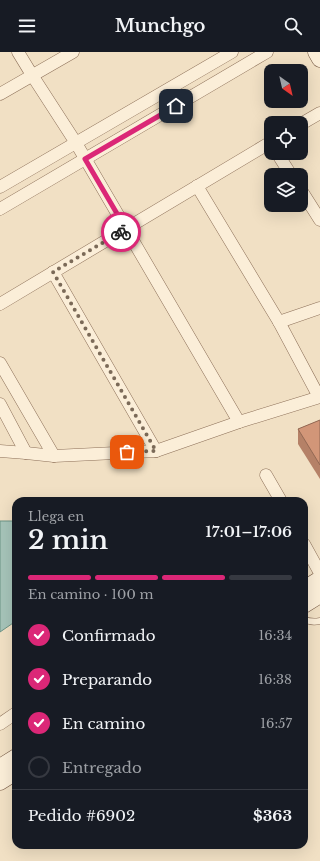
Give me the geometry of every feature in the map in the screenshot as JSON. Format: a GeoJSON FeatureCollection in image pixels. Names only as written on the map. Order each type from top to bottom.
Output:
{"type":"FeatureCollection","features":[{"type":"Feature","properties":{"kind":"main road"},"geometry":{"type":"LineString","coordinates":[[316,52],[320,59]]}},
{"type":"Feature","properties":{"kind":"main road"},"geometry":{"type":"LineString","coordinates":[[308,587],[320,579]]}},
{"type":"Feature","properties":{"kind":"main road"},"geometry":{"type":"LineString","coordinates":[[308,602],[320,595]]}},
{"type":"Feature","properties":{"kind":"main road"},"geometry":{"type":"LineString","coordinates":[[0,767],[12,760]]}},
{"type":"Feature","properties":{"kind":"main road"},"geometry":{"type":"LineString","coordinates":[[0,782],[12,774]]}},
{"type":"Feature","properties":{"kind":"street"},"geometry":{"type":"LineString","coordinates":[[18,52],[76,143],[239,422]]}},
{"type":"Feature","properties":{"kind":"street"},"geometry":{"type":"LineString","coordinates":[[0,94],[73,52]]}},
{"type":"Feature","properties":{"kind":"street"},"geometry":{"type":"LineString","coordinates":[[0,187],[232,52]]}},
{"type":"Feature","properties":{"kind":"street"},"geometry":{"type":"LineString","coordinates":[[0,209],[267,52]]}},
{"type":"Feature","properties":{"kind":"street"},"geometry":{"type":"LineString","coordinates":[[308,120],[320,113]]}},
{"type":"Feature","properties":{"kind":"street"},"geometry":{"type":"LineString","coordinates":[[0,304],[264,146]]}},
{"type":"Feature","properties":{"kind":"street"},"geometry":{"type":"LineString","coordinates":[[0,451],[54,456],[156,451],[239,422],[319,397],[279,322],[198,186]]}},
{"type":"Feature","properties":{"kind":"street"},"geometry":{"type":"LineString","coordinates":[[308,201],[320,220]]}},
{"type":"Feature","properties":{"kind":"street"},"geometry":{"type":"LineString","coordinates":[[53,272],[156,451]]}},
{"type":"Feature","properties":{"kind":"street"},"geometry":{"type":"LineString","coordinates":[[279,322],[320,308]]}},
{"type":"Feature","properties":{"kind":"street"},"geometry":{"type":"LineString","coordinates":[[0,364],[54,456]]}},
{"type":"Feature","properties":{"kind":"street"},"geometry":{"type":"LineString","coordinates":[[0,404],[26,453]]}},
{"type":"Feature","properties":{"kind":"street"},"geometry":{"type":"LineString","coordinates":[[266,475],[279,497]]}},
{"type":"Feature","properties":{"kind":"street"},"geometry":{"type":"LineString","coordinates":[[308,551],[320,573]]}},
{"type":"Feature","properties":{"kind":"street"},"geometry":{"type":"LineString","coordinates":[[0,724],[12,716]]}},
{"type":"Feature","properties":{"kind":"lane"},"geometry":{"type":"LineString","coordinates":[[308,620],[320,621]]}},
{"type":"Feature","properties":{"kind":"water"},"geometry":{"type":"Polygon","coordinates":[[[0,521],[12,521],[12,624],[0,632],[0,521]]]}},
{"type":"Feature","properties":{"kind":"building"},"geometry":{"type":"Polygon","coordinates":[[[320,420],[320,465],[298,429],[320,420]]]}},
{"type":"Feature","properties":{"kind":"way so far"},"geometry":{"type":"LineString","coordinates":[[121,232],[53,272],[156,451],[127,452]]}},
{"type":"Feature","properties":{"kind":"route"},"geometry":{"type":"LineString","coordinates":[[121,232],[126,229],[85,159],[176,106]]}}]}
